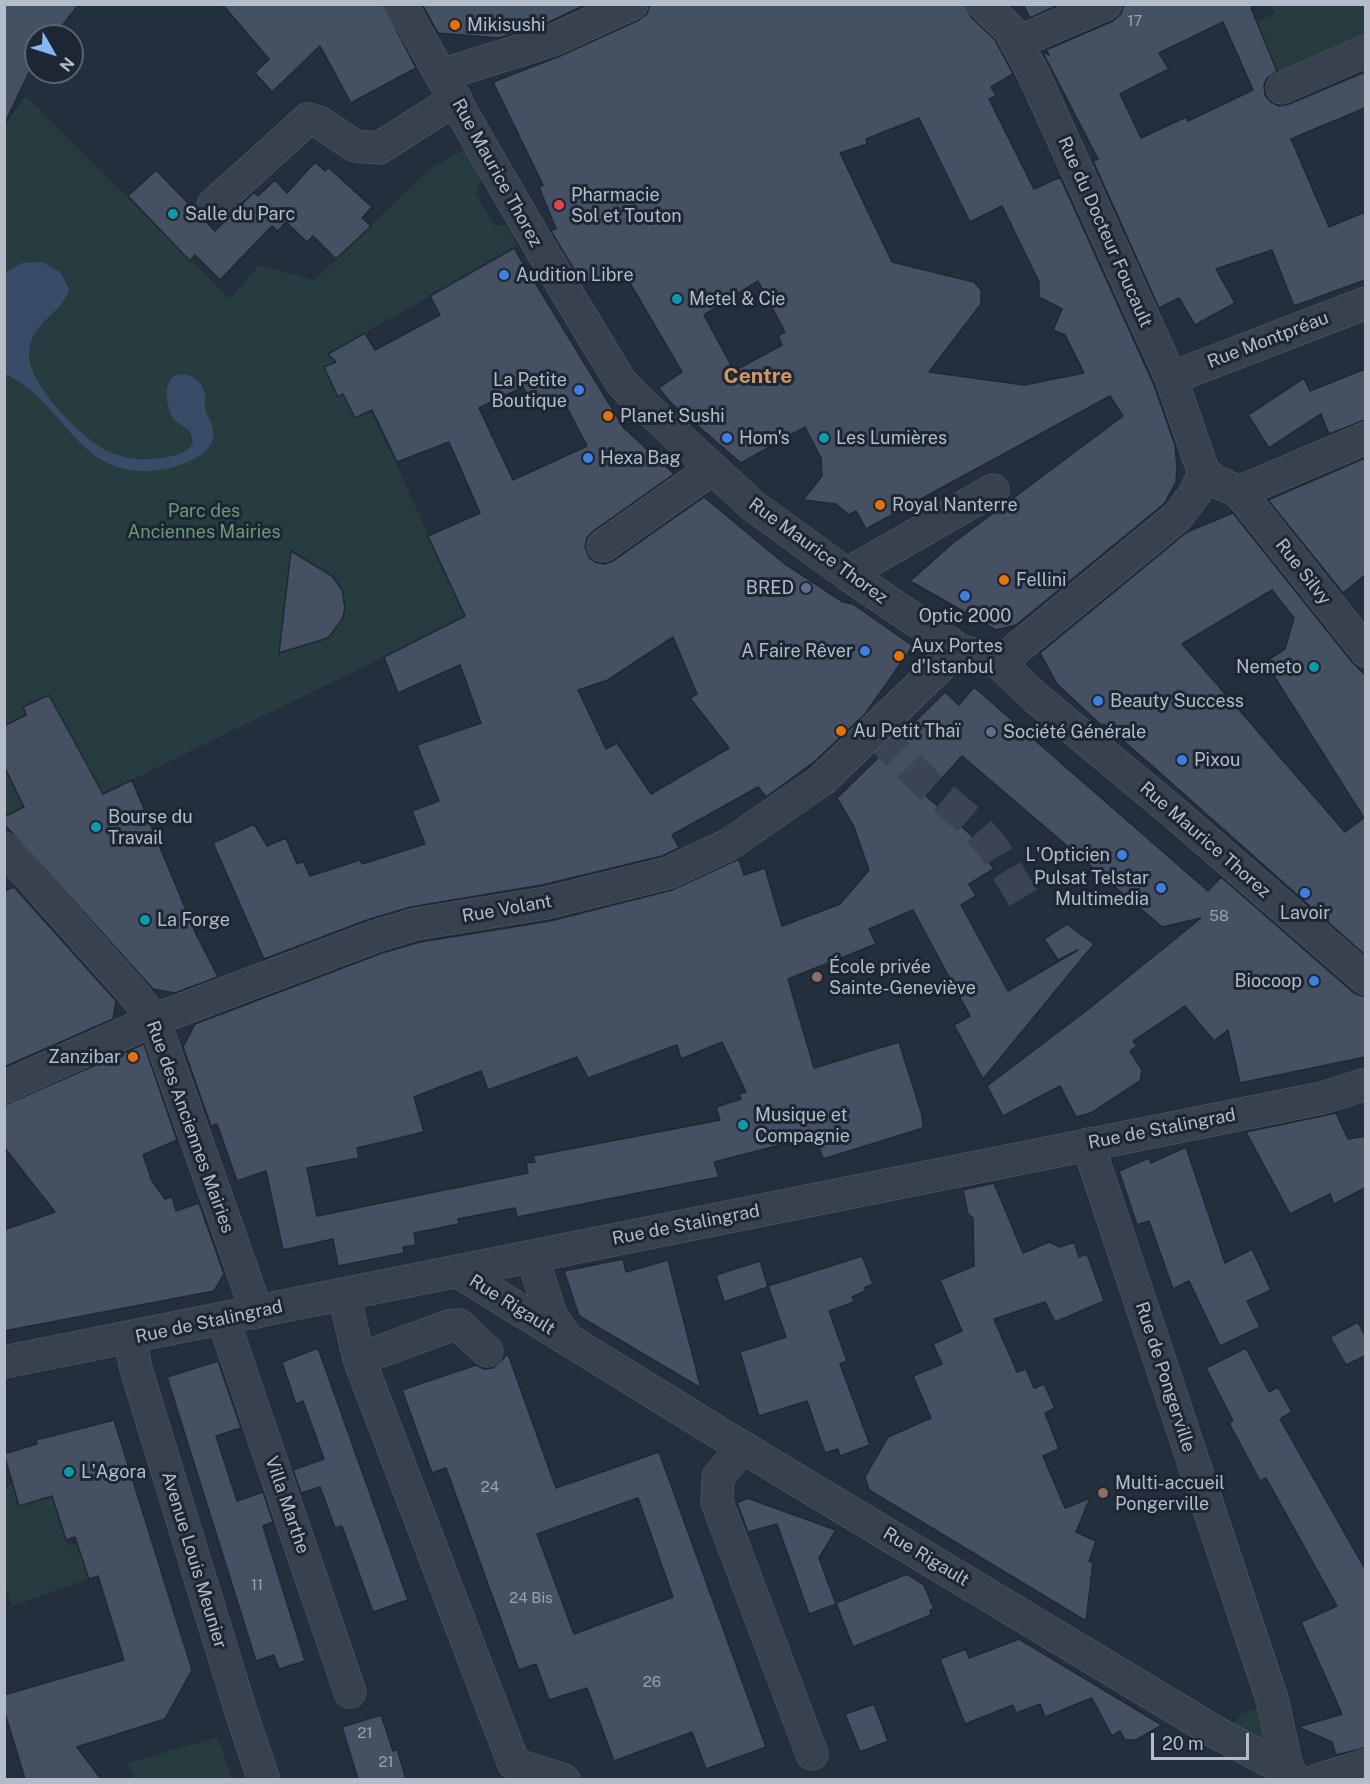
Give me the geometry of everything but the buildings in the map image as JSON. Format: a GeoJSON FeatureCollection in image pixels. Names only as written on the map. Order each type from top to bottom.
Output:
{"type":"FeatureCollection","features":[{"type":"Feature","properties":{"kind":"street","name":"Rue Maurice Thorez"},"geometry":{"type":"LineString","coordinates":[[401,4],[538,245],[621,382],[752,505],[847,574],[958,649],[999,663],[1035,697],[1171,810],[1365,979]]}},
{"type":"Feature","properties":{"kind":"street"},"geometry":{"type":"LineString","coordinates":[[213,205],[308,119],[320,122],[355,146],[379,148],[449,87],[632,4]]}},
{"type":"Feature","properties":{"kind":"street","name":"Rue du Docteur Foucault"},"geometry":{"type":"LineString","coordinates":[[983,4],[1009,29],[1072,157],[1171,378],[1204,472]]}},
{"type":"Feature","properties":{"kind":"street"},"geometry":{"type":"LineString","coordinates":[[1016,43],[1106,4]]}},
{"type":"Feature","properties":{"kind":"street"},"geometry":{"type":"LineString","coordinates":[[1282,87],[1365,51]]}},
{"type":"Feature","properties":{"kind":"street","name":"Rue Montpréau"},"geometry":{"type":"LineString","coordinates":[[1171,378],[1365,303]]}},
{"type":"Feature","properties":{"kind":"street"},"geometry":{"type":"LineString","coordinates":[[999,663],[1177,517],[1194,495],[1204,472],[1217,482],[1239,492],[1365,438]]}},
{"type":"Feature","properties":{"kind":"street"},"geometry":{"type":"LineString","coordinates":[[603,546],[712,469]]}},
{"type":"Feature","properties":{"kind":"street"},"geometry":{"type":"LineString","coordinates":[[847,574],[993,490]]}},
{"type":"Feature","properties":{"kind":"street","name":"Rue Silvy"},"geometry":{"type":"LineString","coordinates":[[1239,492],[1365,651]]}},
{"type":"Feature","properties":{"kind":"street","name":"Rue Volant"},"geometry":{"type":"LineString","coordinates":[[4,1087],[154,1020],[309,960],[416,924],[546,903],[668,873],[728,844],[822,780],[958,649]]}},
{"type":"Feature","properties":{"kind":"street","name":"Rue des Anciennes Mairies"},"geometry":{"type":"LineString","coordinates":[[4,848],[134,994],[154,1020],[257,1312]]}},
{"type":"Feature","properties":{"kind":"street","name":"Rue de Stalingrad"},"geometry":{"type":"LineString","coordinates":[[4,1362],[1323,1098],[1365,1084]]}},
{"type":"Feature","properties":{"kind":"street","name":"Rue de Pongerville"},"geometry":{"type":"LineString","coordinates":[[1088,1144],[1272,1699],[1301,1777]]}},
{"type":"Feature","properties":{"kind":"street","name":"Rue Rigault"},"geometry":{"type":"LineString","coordinates":[[532,1256],[551,1315],[567,1339]]}},
{"type":"Feature","properties":{"kind":"street","name":"Rue Rigault"},"geometry":{"type":"LineString","coordinates":[[457,1271],[731,1440],[1217,1733],[1301,1777]]}},
{"type":"Feature","properties":{"kind":"street"},"geometry":{"type":"LineString","coordinates":[[344,1295],[359,1359],[514,1764],[564,1779]]}},
{"type":"Feature","properties":{"kind":"street","name":"Villa Marthe"},"geometry":{"type":"LineString","coordinates":[[223,1319],[350,1692]]}},
{"type":"Feature","properties":{"kind":"street"},"geometry":{"type":"LineString","coordinates":[[359,1359],[449,1326],[459,1325],[488,1351]]}},
{"type":"Feature","properties":{"kind":"street","name":"Avenue Louis Meunier"},"geometry":{"type":"LineString","coordinates":[[130,1338],[136,1369],[242,1715],[264,1779]]}},
{"type":"Feature","properties":{"kind":"street"},"geometry":{"type":"LineString","coordinates":[[712,1535],[697,1491],[696,1478],[731,1440]]}},
{"type":"Feature","properties":{"kind":"street"},"geometry":{"type":"LineString","coordinates":[[731,1440],[718,1477],[717,1502],[812,1754]]}},
{"type":"Feature","properties":{"kind":"street"},"geometry":{"type":"LineString","coordinates":[[436,1560],[475,1601],[500,1669]]}},
{"type":"Feature","properties":{"kind":"street"},"geometry":{"type":"LineString","coordinates":[[1301,1777],[1365,1765]]}},
{"type":"Feature","properties":{"kind":"green space"},"geometry":{"type":"Polygon","coordinates":[[[1271,5],[1365,5],[1365,43],[1280,79],[1257,22],[1275,14],[1271,5]]]}},
{"type":"Feature","properties":{"kind":"green space","name":"Parc des Anciennes Mairies"},"geometry":{"type":"Polygon","coordinates":[[[25,96],[230,299],[259,265],[314,280],[430,169],[465,149],[482,179],[475,193],[494,225],[506,225],[518,246],[342,346],[466,617],[103,794],[5,824],[4,128],[25,96]]]}},
{"type":"Feature","properties":{"kind":"green space"},"geometry":{"type":"Polygon","coordinates":[[[12,1484],[19,1506],[52,1496],[67,1545],[76,1543],[89,1579],[12,1606],[5,1585],[5,1486],[12,1484]]]}},
{"type":"Feature","properties":{"kind":"green space"},"geometry":{"type":"Polygon","coordinates":[[[1258,1708],[1268,1733],[1262,1740],[1233,1725],[1242,1713],[1258,1708]]]}},
{"type":"Feature","properties":{"kind":"green space"},"geometry":{"type":"Polygon","coordinates":[[[217,1737],[232,1779],[134,1779],[128,1763],[217,1737]]]}},
{"type":"Feature","properties":{"kind":"water"},"geometry":{"type":"Polygon","coordinates":[[[43,262],[60,272],[69,289],[60,305],[40,326],[31,343],[29,354],[31,367],[47,396],[73,425],[100,447],[125,457],[159,458],[185,451],[193,443],[190,431],[173,419],[167,391],[174,376],[189,376],[201,384],[206,411],[213,429],[213,437],[206,451],[193,460],[170,468],[139,471],[115,466],[95,455],[46,405],[27,388],[5,374],[5,273],[22,263],[43,262]]]}},
{"type":"Feature","properties":{"kind":"tunnel"},"geometry":{"type":"LineString","coordinates":[[875,732],[929,786],[970,821],[992,846],[1024,899]]}},
{"type":"Feature","properties":{"kind":"place","name":"Mikisushi"},"geometry":{"type":"Point","coordinates":[455,25]}},
{"type":"Feature","properties":{"kind":"place","name":"Pharmacie Sol et Touton"},"geometry":{"type":"Point","coordinates":[559,205]}},
{"type":"Feature","properties":{"kind":"place","name":"Salle du Parc"},"geometry":{"type":"Point","coordinates":[173,214]}},
{"type":"Feature","properties":{"kind":"place","name":"Audition Libre"},"geometry":{"type":"Point","coordinates":[504,275]}},
{"type":"Feature","properties":{"kind":"place","name":"Metel & Cie"},"geometry":{"type":"Point","coordinates":[677,299]}},
{"type":"Feature","properties":{"kind":"place","name":"La Petite Boutique"},"geometry":{"type":"Point","coordinates":[579,390]}},
{"type":"Feature","properties":{"kind":"place","name":"Planet Sushi"},"geometry":{"type":"Point","coordinates":[608,416]}},
{"type":"Feature","properties":{"kind":"place","name":"Hom's"},"geometry":{"type":"Point","coordinates":[727,438]}},
{"type":"Feature","properties":{"kind":"place","name":"Les Lumières"},"geometry":{"type":"Point","coordinates":[824,438]}},
{"type":"Feature","properties":{"kind":"place","name":"Hexa Bag"},"geometry":{"type":"Point","coordinates":[588,458]}},
{"type":"Feature","properties":{"kind":"place","name":"Royal Nanterre"},"geometry":{"type":"Point","coordinates":[880,505]}},
{"type":"Feature","properties":{"kind":"place","name":"Fellini"},"geometry":{"type":"Point","coordinates":[1004,580]}},
{"type":"Feature","properties":{"kind":"place","name":"BRED"},"geometry":{"type":"Point","coordinates":[806,588]}},
{"type":"Feature","properties":{"kind":"place","name":"Optic 2000"},"geometry":{"type":"Point","coordinates":[965,596]}},
{"type":"Feature","properties":{"kind":"place","name":"A Faire Rêver"},"geometry":{"type":"Point","coordinates":[865,651]}},
{"type":"Feature","properties":{"kind":"place","name":"Aux Portes d'Istanbul"},"geometry":{"type":"Point","coordinates":[899,656]}},
{"type":"Feature","properties":{"kind":"place","name":"Nemeto"},"geometry":{"type":"Point","coordinates":[1314,667]}},
{"type":"Feature","properties":{"kind":"place","name":"Beauty Success"},"geometry":{"type":"Point","coordinates":[1098,701]}},
{"type":"Feature","properties":{"kind":"place","name":"Au Petit Thaï"},"geometry":{"type":"Point","coordinates":[841,731]}},
{"type":"Feature","properties":{"kind":"place","name":"Société Générale"},"geometry":{"type":"Point","coordinates":[991,732]}},
{"type":"Feature","properties":{"kind":"place","name":"Pixou"},"geometry":{"type":"Point","coordinates":[1182,760]}},
{"type":"Feature","properties":{"kind":"place","name":"Bourse du Travail"},"geometry":{"type":"Point","coordinates":[96,827]}},
{"type":"Feature","properties":{"kind":"place","name":"L'Opticien"},"geometry":{"type":"Point","coordinates":[1122,855]}},
{"type":"Feature","properties":{"kind":"place","name":"Pulsat Telstar Multimedia"},"geometry":{"type":"Point","coordinates":[1161,888]}},
{"type":"Feature","properties":{"kind":"place","name":"Lavoir"},"geometry":{"type":"Point","coordinates":[1305,893]}},
{"type":"Feature","properties":{"kind":"place","name":"La Forge"},"geometry":{"type":"Point","coordinates":[145,920]}},
{"type":"Feature","properties":{"kind":"place","name":"École privée Sainte-Geneviève"},"geometry":{"type":"Point","coordinates":[817,977]}},
{"type":"Feature","properties":{"kind":"place","name":"Biocoop"},"geometry":{"type":"Point","coordinates":[1314,981]}},
{"type":"Feature","properties":{"kind":"place","name":"Zanzibar"},"geometry":{"type":"Point","coordinates":[133,1057]}},
{"type":"Feature","properties":{"kind":"place","name":"Musique et Compagnie"},"geometry":{"type":"Point","coordinates":[743,1125]}},
{"type":"Feature","properties":{"kind":"place","name":"L'Agora"},"geometry":{"type":"Point","coordinates":[69,1472]}},
{"type":"Feature","properties":{"kind":"place","name":"Multi-accueil Pongerville"},"geometry":{"type":"Point","coordinates":[1103,1493]}},
{"type":"Feature","properties":{"kind":"district","name":"Centre"},"geometry":{"type":"Point","coordinates":[758,377]}}]}
